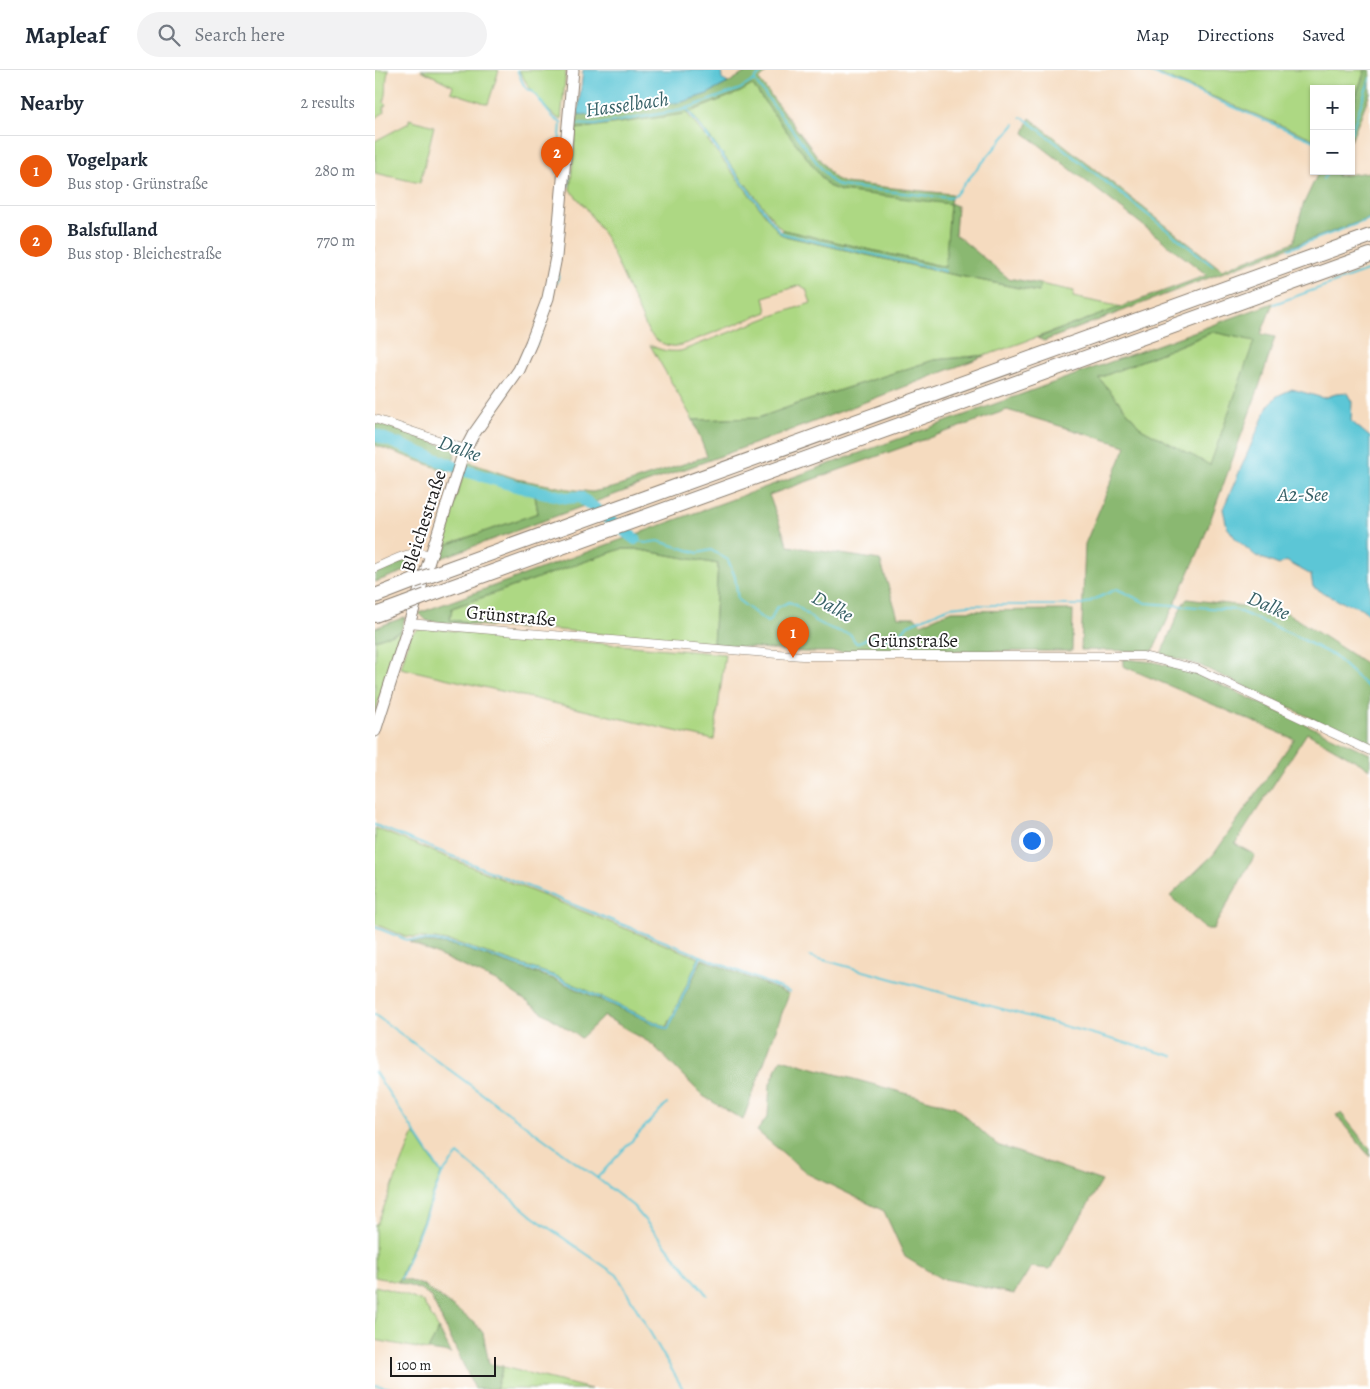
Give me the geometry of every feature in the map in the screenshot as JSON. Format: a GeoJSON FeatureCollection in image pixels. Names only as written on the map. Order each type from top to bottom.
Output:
{"type":"FeatureCollection","features":[{"type":"Feature","properties":{"kind":"highway"},"geometry":{"type":"LineString","coordinates":[[375,596],[1370,236]]}},
{"type":"Feature","properties":{"kind":"highway"},"geometry":{"type":"LineString","coordinates":[[375,615],[1370,255]]}},
{"type":"Feature","properties":{"kind":"street","name":"Bleichestraße"},"geometry":{"type":"LineString","coordinates":[[375,731],[464,451],[519,370],[547,298],[556,257],[573,70]]}},
{"type":"Feature","properties":{"kind":"street"},"geometry":{"type":"LineString","coordinates":[[375,419],[464,451]]}},
{"type":"Feature","properties":{"kind":"street"},"geometry":{"type":"LineString","coordinates":[[375,568],[414,553],[423,552],[430,555]]}},
{"type":"Feature","properties":{"kind":"street","name":"Grünstraße"},"geometry":{"type":"LineString","coordinates":[[408,623],[802,656],[1142,656],[1197,669],[1370,751]]}},
{"type":"Feature","properties":{"kind":"green space"},"geometry":{"type":"Polygon","coordinates":[[[375,70],[389,70],[384,102],[386,105],[383,107],[385,112],[375,118],[375,70]]]}},
{"type":"Feature","properties":{"kind":"green space"},"geometry":{"type":"Polygon","coordinates":[[[421,70],[499,70],[488,104],[451,92],[453,86],[421,70]]]}},
{"type":"Feature","properties":{"kind":"green space"},"geometry":{"type":"Polygon","coordinates":[[[519,70],[566,70],[561,120],[537,98],[519,70]]]}},
{"type":"Feature","properties":{"kind":"green space"},"geometry":{"type":"Polygon","coordinates":[[[749,70],[769,70],[759,80],[834,178],[844,183],[952,194],[950,203],[957,206],[955,234],[1008,278],[1040,284],[1039,292],[945,273],[785,236],[779,233],[783,230],[945,267],[950,204],[841,191],[828,186],[752,85],[740,92],[684,114],[576,129],[578,114],[597,117],[608,111],[682,102],[707,94],[749,70]]]}},
{"type":"Feature","properties":{"kind":"green space"},"geometry":{"type":"Polygon","coordinates":[[[1149,70],[1365,70],[1355,99],[1355,85],[1310,85],[1310,137],[1149,70]]]}},
{"type":"Feature","properties":{"kind":"green space"},"geometry":{"type":"Polygon","coordinates":[[[1365,70],[1370,70],[1370,93],[1355,131],[1355,130],[1355,99],[1365,70]]]}},
{"type":"Feature","properties":{"kind":"green space"},"geometry":{"type":"Polygon","coordinates":[[[752,85],[828,186],[841,191],[950,203],[946,267],[783,230],[778,226],[690,112],[740,92],[752,85]]]}},
{"type":"Feature","properties":{"kind":"green space"},"geometry":{"type":"Polygon","coordinates":[[[687,113],[779,233],[785,236],[945,273],[1038,292],[1040,284],[1074,291],[1073,297],[1122,307],[987,355],[934,360],[758,418],[693,420],[650,345],[665,351],[681,351],[811,303],[806,289],[800,285],[764,297],[767,312],[679,346],[670,346],[662,343],[648,331],[606,238],[587,209],[570,190],[576,129],[687,113]]]}},
{"type":"Feature","properties":{"kind":"green space"},"geometry":{"type":"Polygon","coordinates":[[[1030,118],[1222,270],[1294,242],[1303,205],[1317,175],[1355,175],[1370,172],[1370,218],[1044,341],[1037,338],[1207,275],[1024,133],[1030,118]]]}},
{"type":"Feature","properties":{"kind":"green space"},"geometry":{"type":"Polygon","coordinates":[[[409,119],[434,126],[420,183],[375,173],[375,141],[409,123],[409,119]]]}},
{"type":"Feature","properties":{"kind":"green space"},"geometry":{"type":"Polygon","coordinates":[[[1273,303],[1261,334],[1275,337],[1259,387],[1199,551],[1153,651],[1081,650],[1085,544],[1126,446],[1007,410],[769,495],[788,546],[880,560],[898,617],[915,617],[921,624],[951,611],[1073,610],[1072,651],[803,652],[713,644],[718,564],[635,549],[621,549],[452,608],[450,620],[523,627],[523,629],[427,621],[419,613],[1273,303]],[[1213,332],[1099,378],[1141,428],[1210,465],[1254,341],[1213,332]]]}},
{"type":"Feature","properties":{"kind":"green space"},"geometry":{"type":"Polygon","coordinates":[[[1213,332],[1255,341],[1210,466],[1141,428],[1099,378],[1213,332]]]}},
{"type":"Feature","properties":{"kind":"green space"},"geometry":{"type":"Polygon","coordinates":[[[987,355],[808,424],[436,560],[440,547],[538,513],[535,496],[464,473],[468,462],[517,479],[592,492],[616,487],[707,456],[693,420],[758,418],[934,360],[987,355]]]}},
{"type":"Feature","properties":{"kind":"green space"},"geometry":{"type":"Polygon","coordinates":[[[375,422],[453,449],[455,456],[449,472],[375,445],[375,422]]]}},
{"type":"Feature","properties":{"kind":"green space"},"geometry":{"type":"Polygon","coordinates":[[[464,473],[535,496],[538,513],[440,547],[464,473]]]}},
{"type":"Feature","properties":{"kind":"green space"},"geometry":{"type":"Polygon","coordinates":[[[621,549],[635,549],[718,564],[713,644],[450,620],[452,608],[621,549]]]}},
{"type":"Feature","properties":{"kind":"green space"},"geometry":{"type":"Polygon","coordinates":[[[408,559],[419,566],[375,582],[375,573],[408,559]]]}},
{"type":"Feature","properties":{"kind":"green space"},"geometry":{"type":"Polygon","coordinates":[[[1187,599],[1284,611],[1370,666],[1370,746],[1199,665],[1161,654],[1182,605],[1187,599]]]}},
{"type":"Feature","properties":{"kind":"green space"},"geometry":{"type":"Polygon","coordinates":[[[405,617],[401,631],[375,640],[375,628],[405,617]]]}},
{"type":"Feature","properties":{"kind":"green space"},"geometry":{"type":"Polygon","coordinates":[[[423,628],[725,654],[714,740],[401,668],[410,635],[423,628]]]}},
{"type":"Feature","properties":{"kind":"green space"},"geometry":{"type":"Polygon","coordinates":[[[401,631],[375,712],[375,640],[401,631]]]}},
{"type":"Feature","properties":{"kind":"green space"},"geometry":{"type":"Polygon","coordinates":[[[1123,659],[1154,662],[1195,673],[1370,754],[1370,769],[1307,733],[1235,844],[1255,855],[1213,929],[1205,929],[1170,896],[1214,854],[1294,739],[1123,666],[1123,659]]]}},
{"type":"Feature","properties":{"kind":"green space"},"geometry":{"type":"Polygon","coordinates":[[[375,828],[699,958],[667,1027],[556,976],[457,943],[403,936],[375,924],[375,828]]]}},
{"type":"Feature","properties":{"kind":"green space"},"geometry":{"type":"Polygon","coordinates":[[[409,942],[456,946],[554,979],[668,1030],[702,959],[789,994],[743,1120],[703,1096],[652,1044],[604,1016],[581,1038],[496,981],[409,942]]]}},
{"type":"Feature","properties":{"kind":"green space"},"geometry":{"type":"Polygon","coordinates":[[[781,1059],[955,1107],[997,1145],[1102,1181],[1050,1269],[1031,1267],[1014,1294],[940,1278],[905,1257],[884,1211],[808,1174],[757,1131],[768,1116],[770,1084],[781,1059]]]}},
{"type":"Feature","properties":{"kind":"green space"},"geometry":{"type":"Polygon","coordinates":[[[1341,1113],[1370,1149],[1370,1157],[1336,1115],[1341,1113]]]}},
{"type":"Feature","properties":{"kind":"green space"},"geometry":{"type":"Polygon","coordinates":[[[414,1133],[441,1174],[398,1282],[375,1277],[375,1224],[377,1224],[414,1133]]]}},
{"type":"Feature","properties":{"kind":"green space"},"geometry":{"type":"Polygon","coordinates":[[[400,1278],[423,1285],[475,1323],[483,1333],[489,1364],[503,1366],[496,1389],[475,1389],[431,1297],[421,1290],[398,1282],[400,1278]]]}},
{"type":"Feature","properties":{"kind":"green space"},"geometry":{"type":"Polygon","coordinates":[[[375,1286],[423,1302],[439,1329],[428,1350],[375,1340],[375,1286]]]}},
{"type":"Feature","properties":{"kind":"green space"},"geometry":{"type":"Polygon","coordinates":[[[439,1329],[451,1353],[428,1350],[439,1329]]]}},
{"type":"Feature","properties":{"kind":"green space"},"geometry":{"type":"Polygon","coordinates":[[[503,1367],[591,1389],[496,1389],[503,1367]]]}},
{"type":"Feature","properties":{"kind":"water"},"geometry":{"type":"Polygon","coordinates":[[[583,70],[721,70],[722,79],[728,83],[707,94],[682,102],[608,111],[597,117],[578,114],[583,70]]]}},
{"type":"Feature","properties":{"kind":"water","name":"A2-See"},"geometry":{"type":"Polygon","coordinates":[[[1292,389],[1323,398],[1347,393],[1352,402],[1351,421],[1370,437],[1370,615],[1361,608],[1339,601],[1313,587],[1311,575],[1286,561],[1279,565],[1256,556],[1236,539],[1227,527],[1223,509],[1268,406],[1277,396],[1292,389]]]}},
{"type":"Feature","properties":{"kind":"waterway","name":"Hasselbach"},"geometry":{"type":"LineString","coordinates":[[517,70],[526,88],[531,90],[550,114],[562,123]]}},
{"type":"Feature","properties":{"kind":"waterway","name":"Hasselbach"},"geometry":{"type":"LineString","coordinates":[[573,124],[595,125],[682,110],[740,89],[754,80],[764,70]]}},
{"type":"Feature","properties":{"kind":"waterway"},"geometry":{"type":"LineString","coordinates":[[1145,70],[1310,139]]}},
{"type":"Feature","properties":{"kind":"waterway"},"geometry":{"type":"LineString","coordinates":[[1352,130],[1370,78]]}},
{"type":"Feature","properties":{"kind":"waterway"},"geometry":{"type":"LineString","coordinates":[[754,80],[831,181],[840,186],[949,198],[955,195],[1015,124]]}},
{"type":"Feature","properties":{"kind":"waterway"},"geometry":{"type":"LineString","coordinates":[[686,108],[780,232],[945,271]]}},
{"type":"Feature","properties":{"kind":"waterway"},"geometry":{"type":"LineString","coordinates":[[1021,117],[1213,266]]}},
{"type":"Feature","properties":{"kind":"waterway"},"geometry":{"type":"LineString","coordinates":[[557,172],[561,123]]}},
{"type":"Feature","properties":{"kind":"waterway"},"geometry":{"type":"LineString","coordinates":[[568,186],[574,124]]}},
{"type":"Feature","properties":{"kind":"waterway"},"geometry":{"type":"LineString","coordinates":[[1323,179],[1326,175]]}},
{"type":"Feature","properties":{"kind":"waterway"},"geometry":{"type":"LineString","coordinates":[[1289,249],[1370,219]]}},
{"type":"Feature","properties":{"kind":"waterway"},"geometry":{"type":"LineString","coordinates":[[1274,304],[1370,270]]}},
{"type":"Feature","properties":{"kind":"waterway"},"geometry":{"type":"LineString","coordinates":[[557,283],[559,273]]}},
{"type":"Feature","properties":{"kind":"waterway"},"geometry":{"type":"LineString","coordinates":[[536,345],[548,314]]}},
{"type":"Feature","properties":{"kind":"waterway","name":"Dalke"},"geometry":{"type":"LineString","coordinates":[[375,435],[466,471],[566,498],[580,497],[635,539]]}},
{"type":"Feature","properties":{"kind":"waterway","name":"Dalke"},"geometry":{"type":"LineString","coordinates":[[635,539],[645,543],[658,541],[698,553],[711,550],[728,560],[735,577],[738,600],[767,622],[771,620],[776,608],[789,602],[812,619],[837,631],[850,634],[856,643],[874,636],[881,639],[899,636],[908,625],[950,607],[969,605],[1082,605],[1117,589],[1146,603],[1236,610],[1294,635],[1334,656],[1370,689]]}},
{"type":"Feature","properties":{"kind":"waterway"},"geometry":{"type":"LineString","coordinates":[[375,825],[790,992]]}},
{"type":"Feature","properties":{"kind":"waterway"},"geometry":{"type":"LineString","coordinates":[[375,927],[407,940],[435,941],[457,945],[555,977],[668,1029],[701,956]]}},
{"type":"Feature","properties":{"kind":"waterway"},"geometry":{"type":"LineString","coordinates":[[809,956],[1173,1056]]}},
{"type":"Feature","properties":{"kind":"waterway"},"geometry":{"type":"LineString","coordinates":[[375,1015],[597,1178]]}},
{"type":"Feature","properties":{"kind":"waterway"},"geometry":{"type":"LineString","coordinates":[[375,1072],[442,1174],[458,1154],[533,1217],[617,1275],[683,1389]]}},
{"type":"Feature","properties":{"kind":"waterway"},"geometry":{"type":"LineString","coordinates":[[667,1103],[597,1178],[633,1206],[707,1295]]}},
{"type":"Feature","properties":{"kind":"waterway"},"geometry":{"type":"LineString","coordinates":[[401,1278],[442,1174]]}},
{"type":"Feature","properties":{"kind":"waterway"},"geometry":{"type":"LineString","coordinates":[[375,1385],[396,1389]]}},
{"type":"Feature","properties":{"kind":"place","name":"Balsfulland"},"geometry":{"type":"Point","coordinates":[557,178]}},
{"type":"Feature","properties":{"kind":"place","name":"Vogelpark"},"geometry":{"type":"Point","coordinates":[793,658]}}]}
